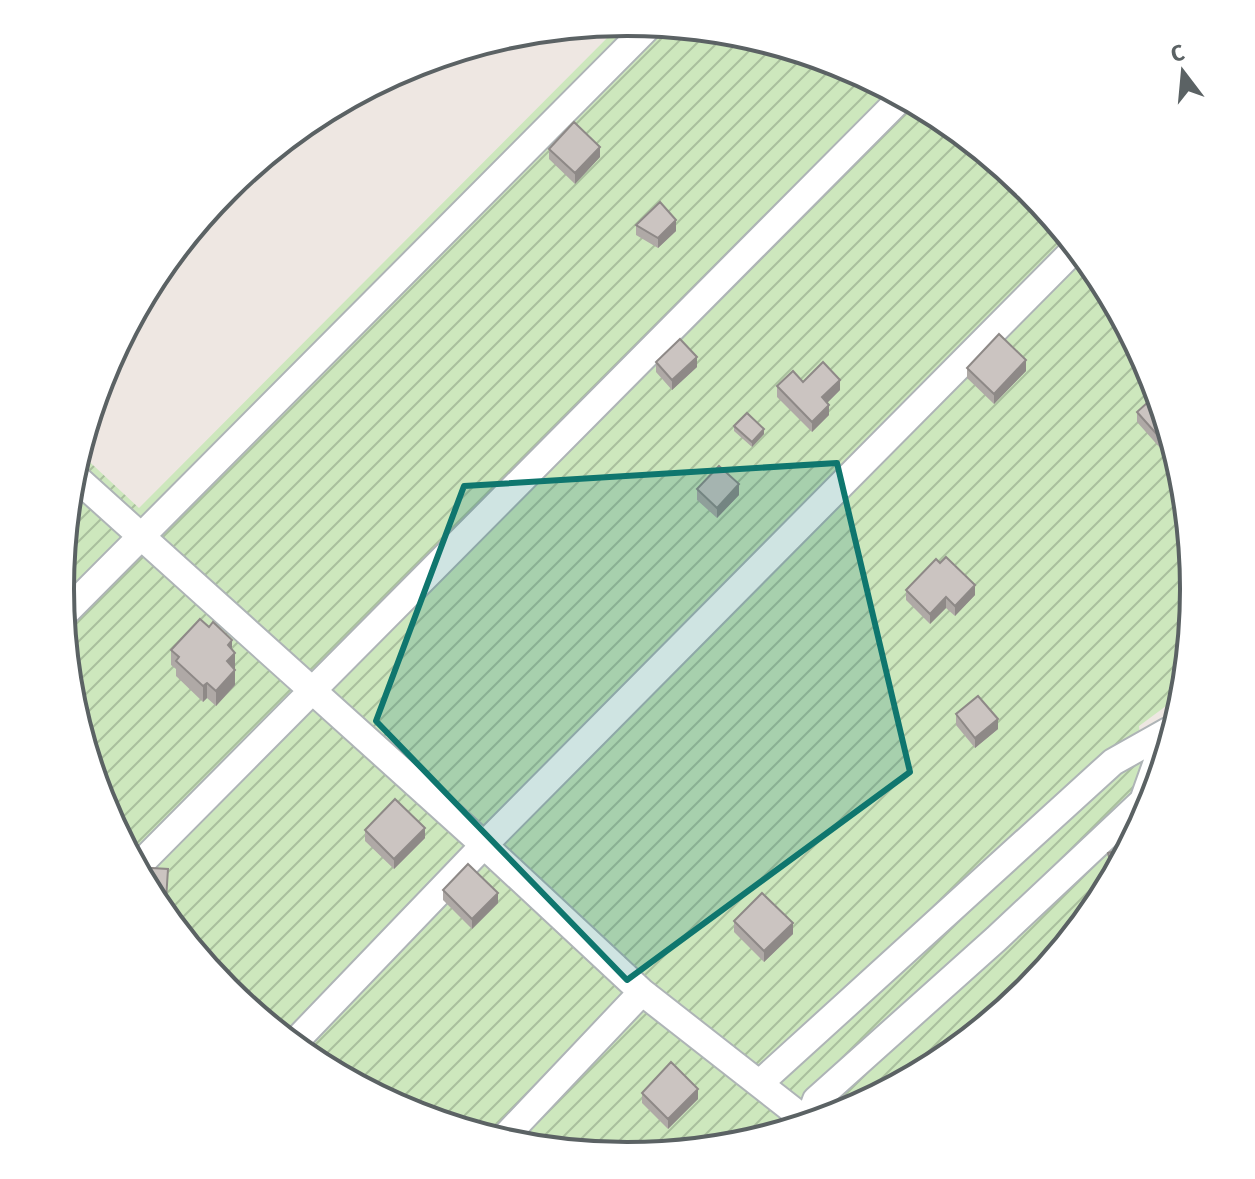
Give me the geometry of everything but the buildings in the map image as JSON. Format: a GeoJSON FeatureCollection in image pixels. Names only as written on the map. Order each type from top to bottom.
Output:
{"type":"FeatureCollection","features":[{"type":"Feature","properties":{"kind":"street"},"geometry":{"type":"LineString","coordinates":[[74,603],[639,36]]}},
{"type":"Feature","properties":{"kind":"street"},"geometry":{"type":"LineString","coordinates":[[144,859],[894,105]]}},
{"type":"Feature","properties":{"kind":"street"},"geometry":{"type":"LineString","coordinates":[[301,1036],[484,845],[1069,255]]}},
{"type":"Feature","properties":{"kind":"street"},"geometry":{"type":"LineString","coordinates":[[84,485],[484,845],[642,992],[798,1116]]}},
{"type":"Feature","properties":{"kind":"street"},"geometry":{"type":"LineString","coordinates":[[760,1083],[1113,762],[1162,731]]}},
{"type":"Feature","properties":{"kind":"street"},"geometry":{"type":"LineString","coordinates":[[812,1111],[816,1100],[996,939],[1136,808]]}},
{"type":"Feature","properties":{"kind":"street"},"geometry":{"type":"LineString","coordinates":[[511,1130],[642,992]]}},
{"type":"Feature","properties":{"kind":"highlighted area"},"geometry":{"type":"Polygon","coordinates":[[[837,463],[910,772],[627,980],[376,721],[464,486],[837,463]]]}},
{"type":"Feature","properties":{"kind":"green space"},"geometry":{"type":"Polygon","coordinates":[[[609,37],[700,41],[805,65],[904,110],[935,129],[992,173],[1019,198],[1067,253],[1088,282],[1124,345],[1152,412],[1162,446],[1180,553],[1180,626],[1176,662],[1168,704],[1139,726],[1145,785],[1107,866],[1088,897],[1044,954],[1019,981],[964,1029],[935,1050],[872,1086],[805,1114],[771,1124],[664,1142],[591,1142],[555,1138],[450,1114],[383,1086],[320,1050],[236,981],[167,897],[131,834],[103,767],[85,697],[75,626],[75,553],[89,462],[139,508],[609,37]]]}}]}
